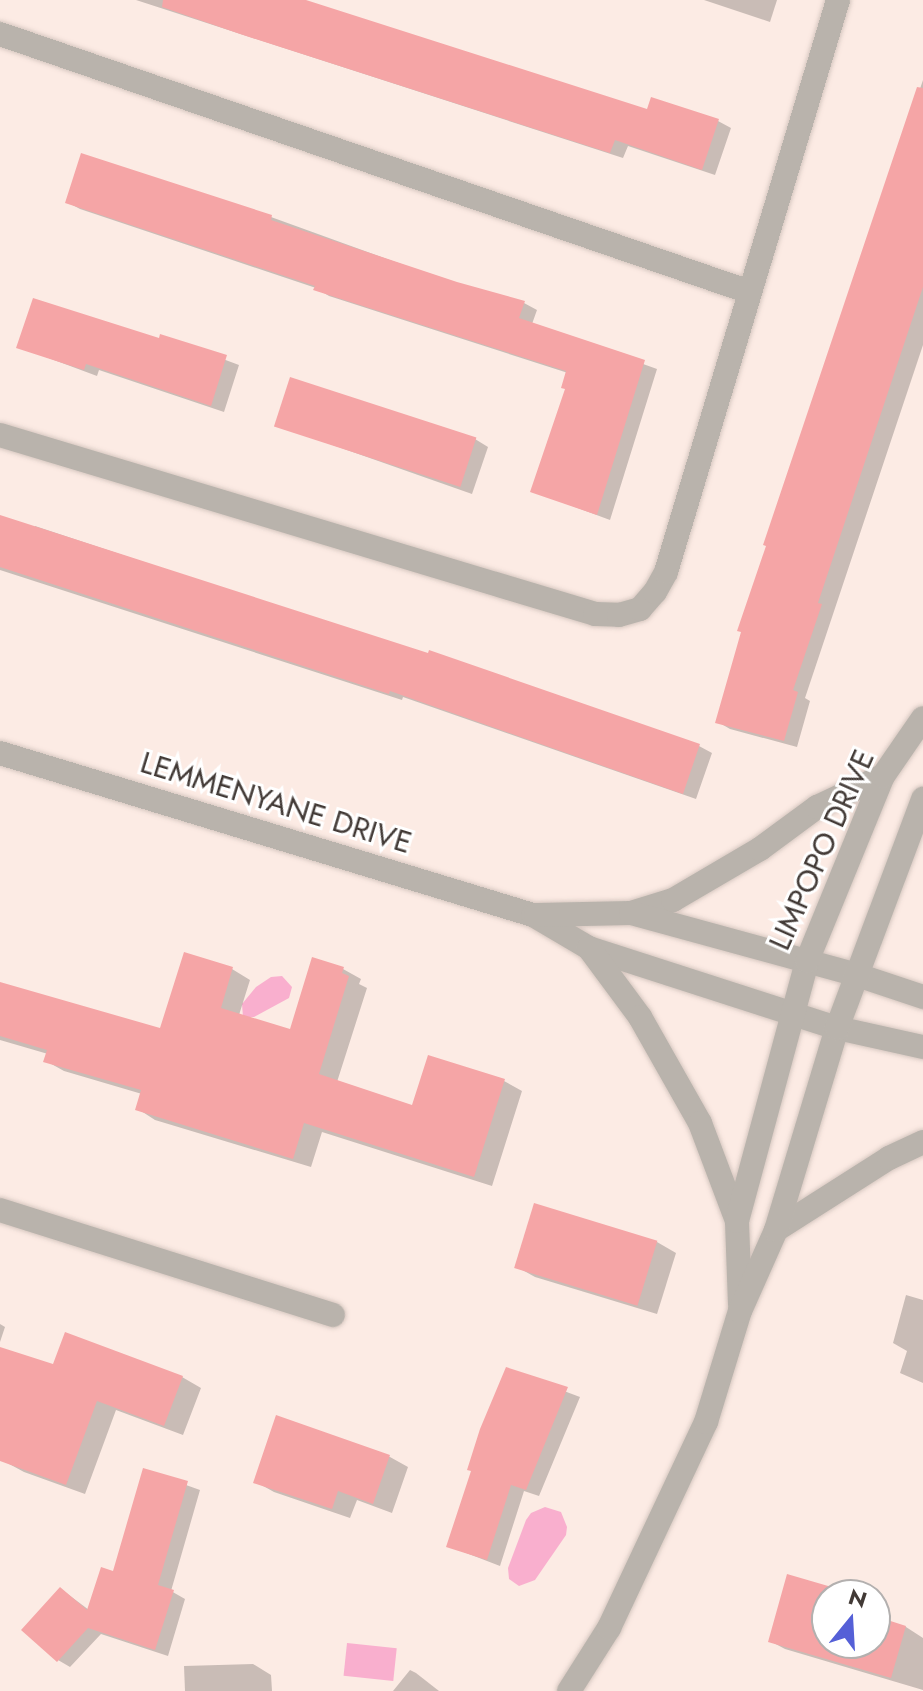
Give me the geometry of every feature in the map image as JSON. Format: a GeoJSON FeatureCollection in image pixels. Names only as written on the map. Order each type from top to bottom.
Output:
{"type":"FeatureCollection","features":[{"type":"Feature","properties":{"kind":"street"},"geometry":{"type":"LineString","coordinates":[[0,435],[595,614],[619,615],[640,609],[655,592],[666,572],[747,291],[838,0]]}},
{"type":"Feature","properties":{"kind":"street"},"geometry":{"type":"LineString","coordinates":[[0,34],[747,291]]}},
{"type":"Feature","properties":{"kind":"street","name":"LIMPOPO DRIVE"},"geometry":{"type":"LineString","coordinates":[[737,1221],[807,961],[883,776],[923,718]]}},
{"type":"Feature","properties":{"kind":"street","name":"LEMMENYANE DRIVE"},"geometry":{"type":"LineString","coordinates":[[0,753],[533,915]]}},
{"type":"Feature","properties":{"kind":"street"},"geometry":{"type":"LineString","coordinates":[[533,915],[631,913],[673,900],[760,849],[817,807],[883,776]]}},
{"type":"Feature","properties":{"kind":"street"},"geometry":{"type":"LineString","coordinates":[[569,1691],[609,1628],[706,1422],[740,1311],[776,1230],[837,1028],[923,799]]}},
{"type":"Feature","properties":{"kind":"street"},"geometry":{"type":"LineString","coordinates":[[631,913],[857,975],[923,997]]}},
{"type":"Feature","properties":{"kind":"street"},"geometry":{"type":"LineString","coordinates":[[533,915],[589,948],[837,1028],[923,1047]]}},
{"type":"Feature","properties":{"kind":"street"},"geometry":{"type":"LineString","coordinates":[[589,948],[640,1017],[700,1123],[737,1221],[740,1311]]}},
{"type":"Feature","properties":{"kind":"street"},"geometry":{"type":"LineString","coordinates":[[776,1230],[889,1158],[923,1142]]}},
{"type":"Feature","properties":{"kind":"street"},"geometry":{"type":"LineString","coordinates":[[0,1210],[333,1315]]}},
{"type":"Feature","properties":{"kind":"shaded area"},"geometry":{"type":"Polygon","coordinates":[[[282,976],[292,987],[289,998],[254,1017],[243,1017],[242,1004],[256,987],[271,977],[282,976]]]}},
{"type":"Feature","properties":{"kind":"shaded area"},"geometry":{"type":"Polygon","coordinates":[[[545,1507],[561,1512],[567,1527],[566,1535],[535,1580],[519,1586],[509,1579],[508,1568],[526,1520],[531,1513],[545,1507]]]}},
{"type":"Feature","properties":{"kind":"shaded area"},"geometry":{"type":"Polygon","coordinates":[[[347,1643],[397,1648],[393,1681],[344,1676],[347,1643]]]}},
{"type":"Feature","properties":{"kind":"building"},"geometry":{"type":"Polygon","coordinates":[[[163,0],[306,0],[647,109],[651,97],[719,119],[702,170],[615,140],[610,153],[240,34],[162,7],[163,0]]]}},
{"type":"Feature","properties":{"kind":"building"},"geometry":{"type":"Polygon","coordinates":[[[917,87],[923,88],[923,287],[818,603],[822,604],[793,690],[798,692],[784,741],[715,723],[741,632],[737,631],[766,546],[763,545],[917,87]]]}},
{"type":"Feature","properties":{"kind":"building"},"geometry":{"type":"Polygon","coordinates":[[[81,153],[272,215],[271,220],[457,282],[525,301],[519,318],[645,360],[597,515],[530,492],[565,389],[561,388],[566,371],[313,290],[315,286],[65,203],[81,153]]]}},
{"type":"Feature","properties":{"kind":"building"},"geometry":{"type":"Polygon","coordinates":[[[33,298],[159,338],[160,334],[227,355],[211,406],[86,364],[84,370],[16,348],[33,298]]]}},
{"type":"Feature","properties":{"kind":"building"},"geometry":{"type":"Polygon","coordinates":[[[290,377],[476,438],[460,487],[274,426],[290,377]]]}},
{"type":"Feature","properties":{"kind":"building"},"geometry":{"type":"Polygon","coordinates":[[[0,515],[428,653],[429,650],[700,744],[683,794],[390,691],[389,694],[0,567],[0,515]]]}},
{"type":"Feature","properties":{"kind":"building"},"geometry":{"type":"Polygon","coordinates":[[[184,952],[233,967],[221,1008],[290,1029],[312,957],[344,967],[342,973],[349,976],[319,1074],[412,1105],[428,1055],[505,1079],[474,1177],[304,1123],[293,1159],[135,1110],[141,1090],[43,1062],[47,1050],[0,1036],[0,982],[160,1028],[184,952]]]}},
{"type":"Feature","properties":{"kind":"building"},"geometry":{"type":"Polygon","coordinates":[[[534,1203],[657,1241],[637,1306],[514,1268],[534,1203]]]}},
{"type":"Feature","properties":{"kind":"building"},"geometry":{"type":"Polygon","coordinates":[[[65,1332],[183,1376],[164,1426],[97,1401],[66,1485],[0,1461],[0,1347],[53,1364],[65,1332]]]}},
{"type":"Feature","properties":{"kind":"building"},"geometry":{"type":"Polygon","coordinates":[[[506,1367],[568,1387],[526,1490],[511,1485],[487,1560],[446,1547],[471,1471],[467,1470],[480,1429],[506,1367]]]}},
{"type":"Feature","properties":{"kind":"building"},"geometry":{"type":"Polygon","coordinates":[[[276,1415],[390,1455],[373,1504],[338,1491],[332,1509],[253,1483],[276,1415]]]}},
{"type":"Feature","properties":{"kind":"building"},"geometry":{"type":"Polygon","coordinates":[[[143,1468],[188,1481],[158,1585],[174,1590],[155,1650],[88,1628],[57,1662],[21,1630],[60,1587],[87,1610],[101,1567],[113,1571],[143,1468]]]}},
{"type":"Feature","properties":{"kind":"building"},"geometry":{"type":"Polygon","coordinates":[[[787,1574],[811,1581],[811,1655],[768,1642],[787,1574]]]}},
{"type":"Feature","properties":{"kind":"building"},"geometry":{"type":"Polygon","coordinates":[[[891,1621],[906,1626],[891,1678],[826,1659],[891,1659],[891,1621]]]}}]}
